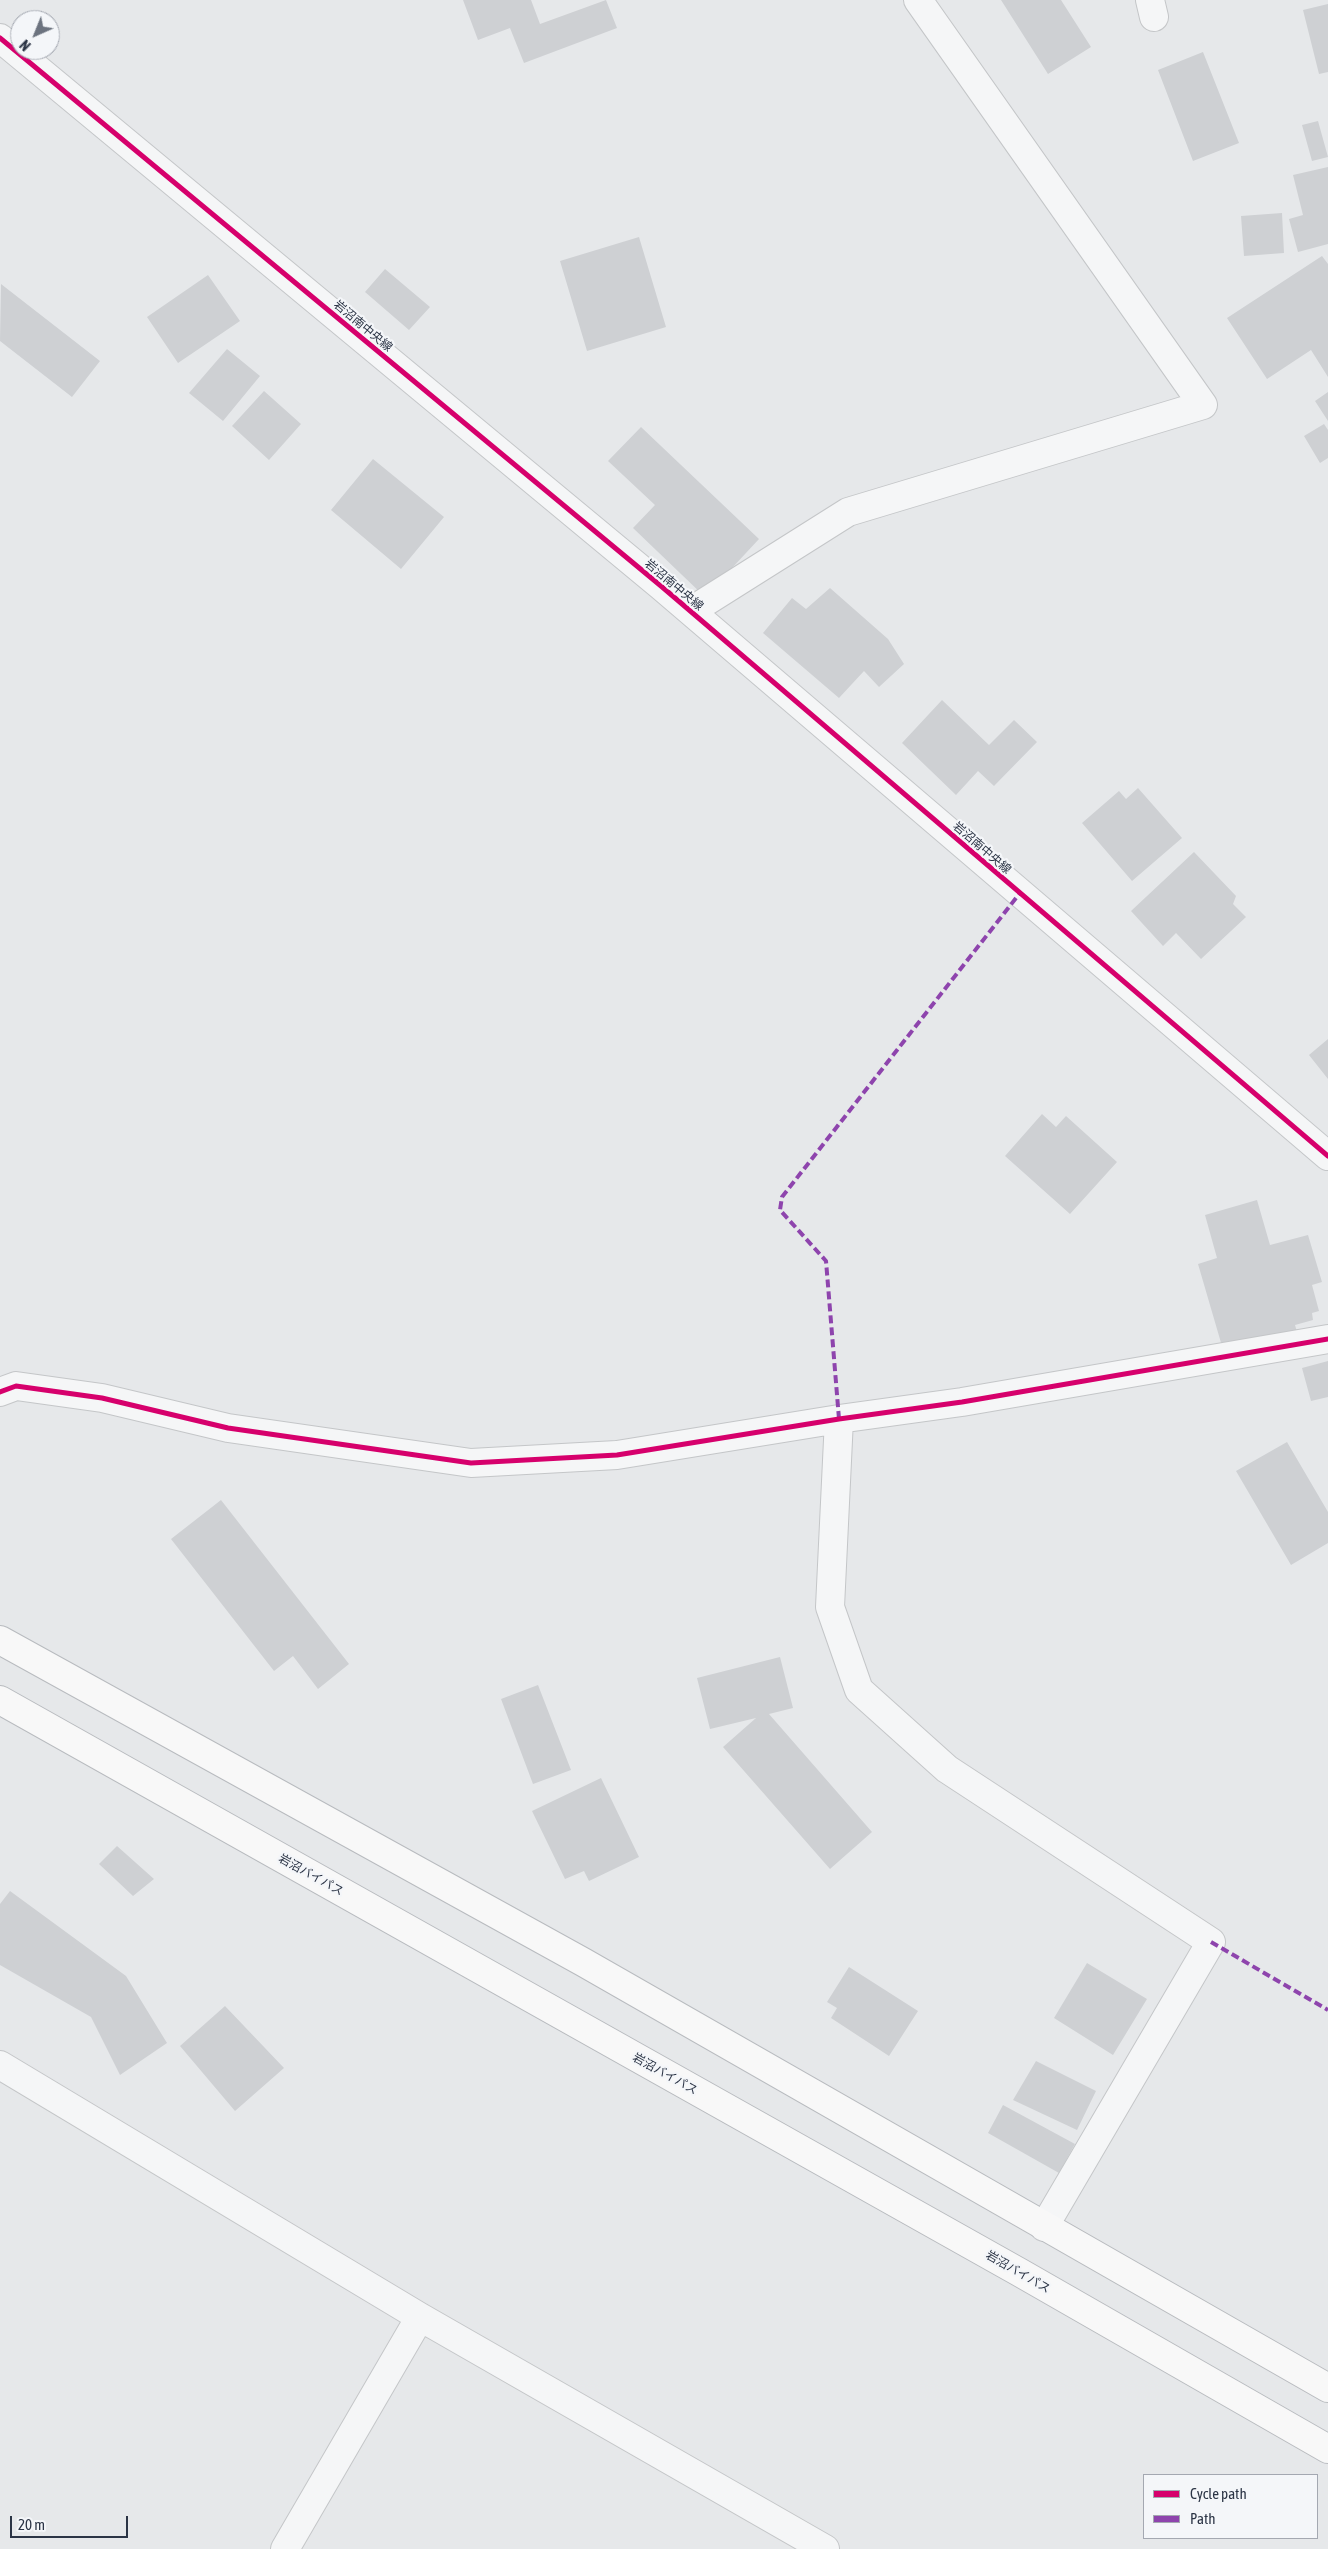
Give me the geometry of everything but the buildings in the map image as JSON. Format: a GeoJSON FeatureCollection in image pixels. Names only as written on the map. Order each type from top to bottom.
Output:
{"type":"FeatureCollection","features":[{"type":"Feature","properties":{"kind":"highway"},"geometry":{"type":"LineString","coordinates":[[0,1640],[584,1962],[1328,2388]]}},
{"type":"Feature","properties":{"kind":"highway","name":"岩沼バイパス"},"geometry":{"type":"LineString","coordinates":[[0,1700],[993,2258],[1328,2449]]}},
{"type":"Feature","properties":{"kind":"street"},"geometry":{"type":"LineString","coordinates":[[691,611],[848,512],[1203,405],[918,0]]}},
{"type":"Feature","properties":{"kind":"street","name":"岩沼南中央線"},"geometry":{"type":"LineString","coordinates":[[0,38],[691,611],[1328,1156]]}},
{"type":"Feature","properties":{"kind":"street"},"geometry":{"type":"LineString","coordinates":[[0,1392],[16,1386],[102,1398],[228,1428],[471,1463],[617,1455],[839,1419],[962,1402],[1328,1339]]}},
{"type":"Feature","properties":{"kind":"street"},"geometry":{"type":"LineString","coordinates":[[839,1419],[830,1606],[859,1690],[947,1769],[1211,1942],[1044,2227]]}},
{"type":"Feature","properties":{"kind":"street"},"geometry":{"type":"LineString","coordinates":[[0,2065],[420,2317],[825,2549]]}},
{"type":"Feature","properties":{"kind":"street"},"geometry":{"type":"LineString","coordinates":[[285,2549],[420,2317]]}},
{"type":"Feature","properties":{"kind":"marked path"},"geometry":{"type":"LineString","coordinates":[[839,1419],[826,1261],[780,1210],[782,1197],[1020,893]]}},
{"type":"Feature","properties":{"kind":"marked path"},"geometry":{"type":"LineString","coordinates":[[1211,1942],[1328,2010]]}},
{"type":"Feature","properties":{"kind":"cycle path"},"geometry":{"type":"LineString","coordinates":[[0,38],[661,586],[1328,1156]]}},
{"type":"Feature","properties":{"kind":"cycle path"},"geometry":{"type":"LineString","coordinates":[[0,1392],[16,1386],[102,1398],[228,1428],[471,1463],[617,1455],[839,1419],[962,1402],[1328,1339]]}}]}
